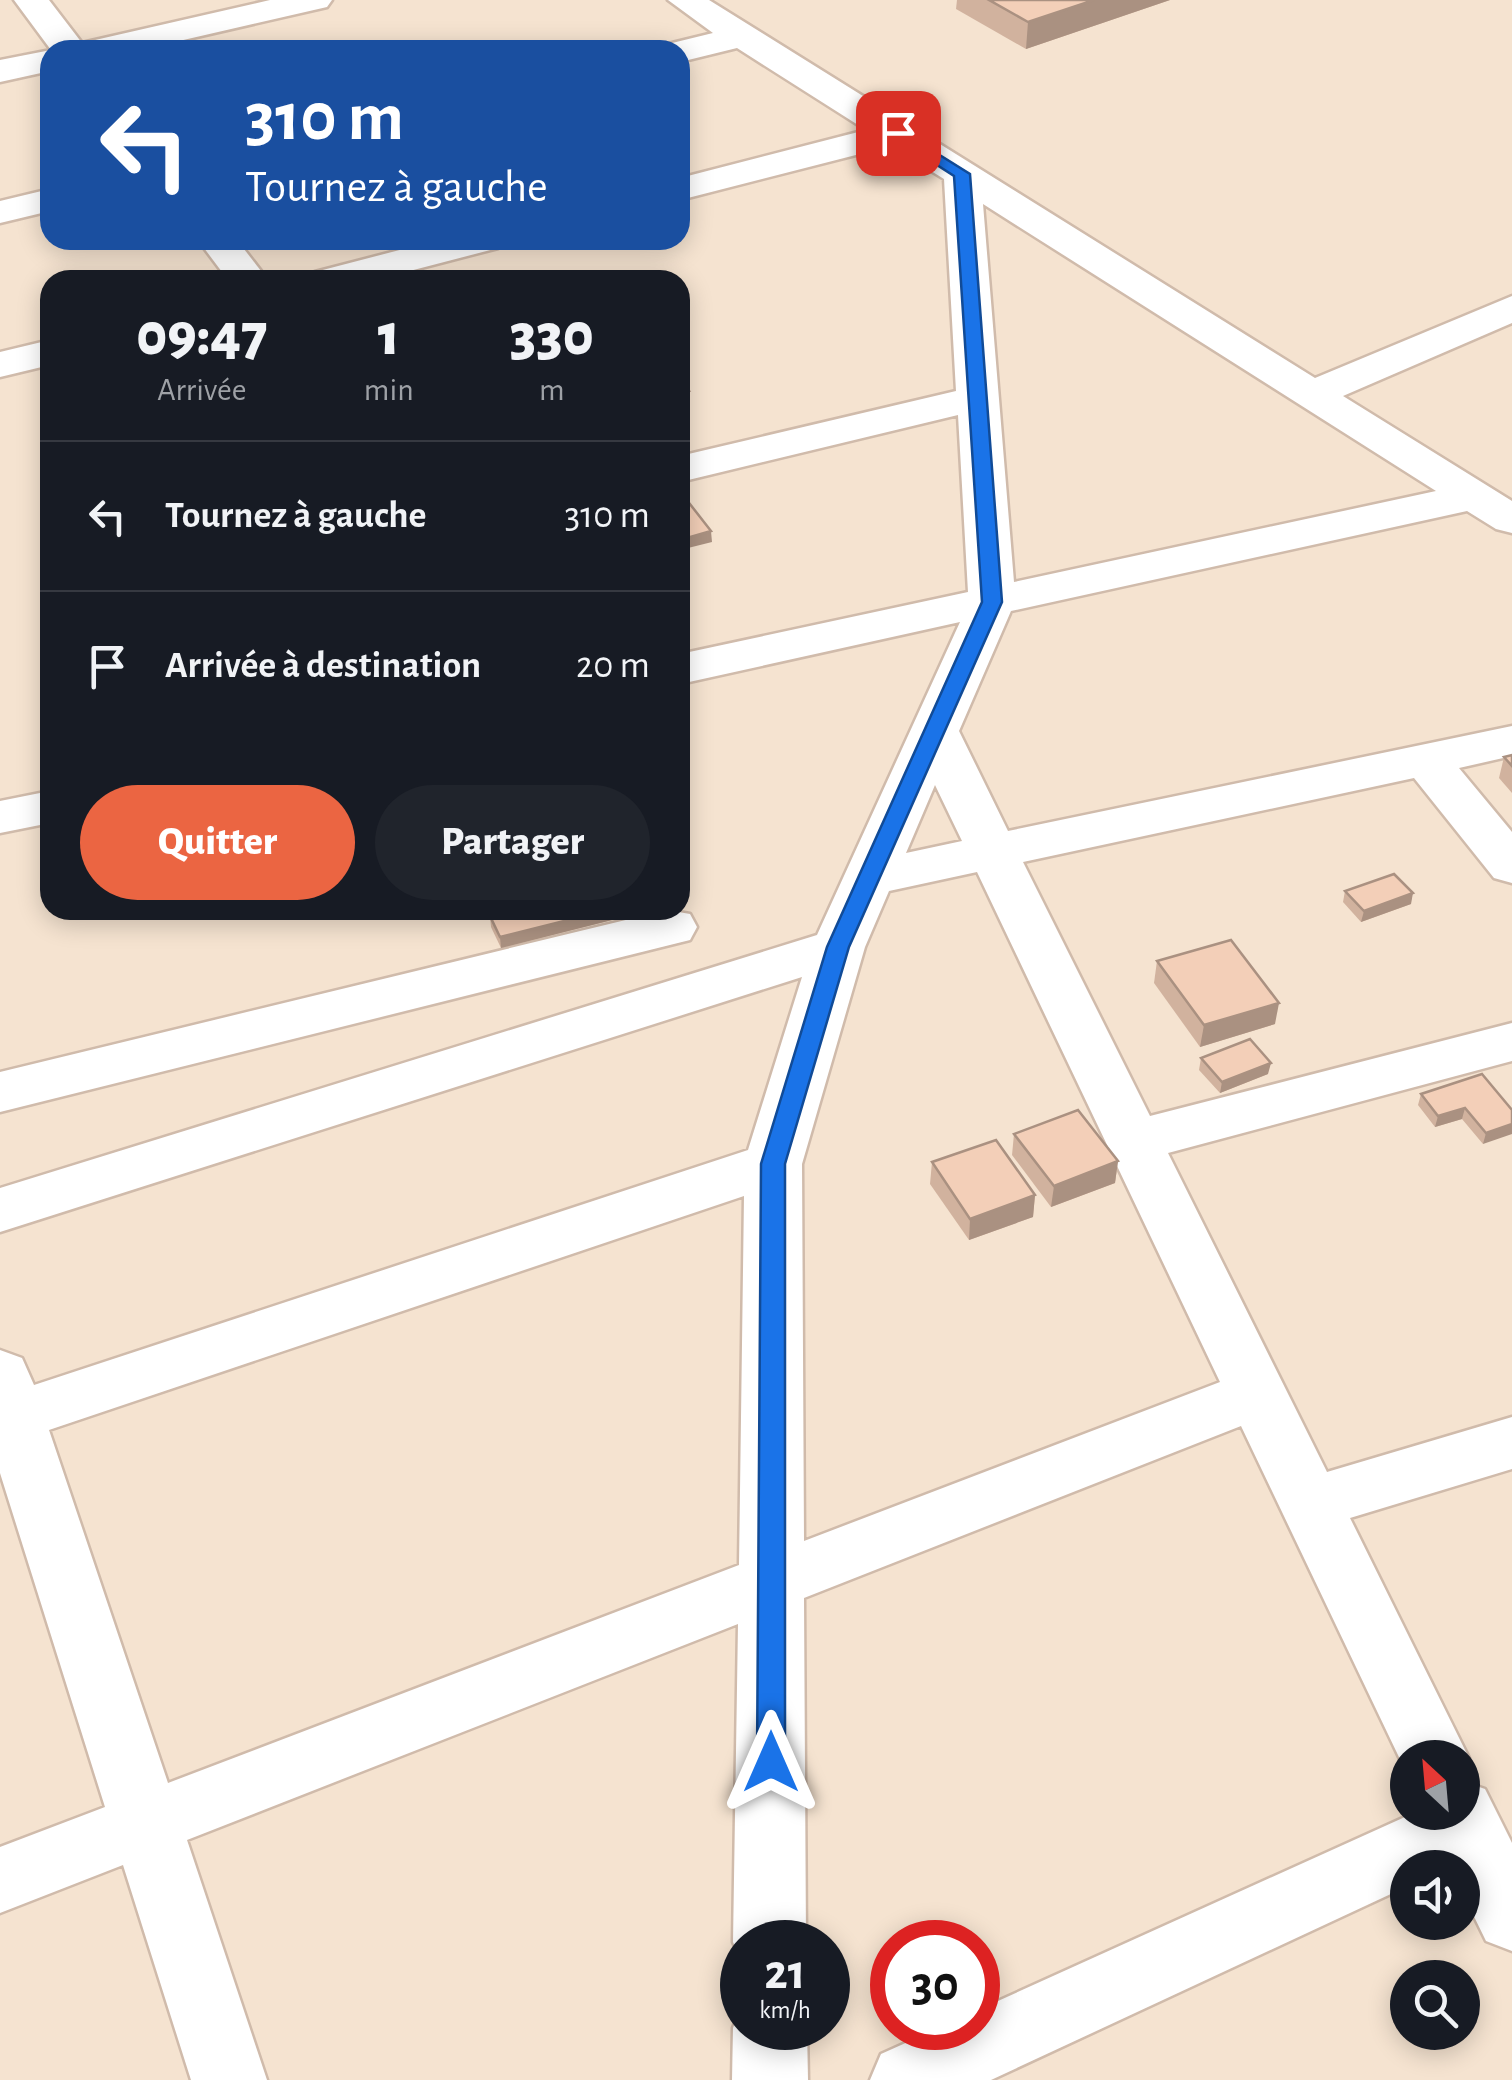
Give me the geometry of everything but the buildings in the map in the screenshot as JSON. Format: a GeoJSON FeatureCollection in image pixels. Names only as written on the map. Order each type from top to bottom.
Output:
{"type":"FeatureCollection","features":[{"type":"Feature","properties":{"kind":"street"},"geometry":{"type":"LineString","coordinates":[[30,0],[62,40]]}},
{"type":"Feature","properties":{"kind":"street"},"geometry":{"type":"LineString","coordinates":[[138,40],[315,0]]}},
{"type":"Feature","properties":{"kind":"street"},"geometry":{"type":"LineString","coordinates":[[685,0],[1493,508]]}},
{"type":"Feature","properties":{"kind":"street"},"geometry":{"type":"LineString","coordinates":[[690,48],[742,36]]}},
{"type":"Feature","properties":{"kind":"street"},"geometry":{"type":"LineString","coordinates":[[0,71],[40,62]]}},
{"type":"Feature","properties":{"kind":"street"},"geometry":{"type":"LineString","coordinates":[[690,186],[898,133]]}},
{"type":"Feature","properties":{"kind":"street"},"geometry":{"type":"LineString","coordinates":[[770,1920],[773,1164],[838,947],[992,602],[962,174]]}},
{"type":"Feature","properties":{"kind":"street"},"geometry":{"type":"LineString","coordinates":[[0,212],[40,202]]}},
{"type":"Feature","properties":{"kind":"street"},"geometry":{"type":"LineString","coordinates":[[225,250],[240,270]]}},
{"type":"Feature","properties":{"kind":"street"},"geometry":{"type":"LineString","coordinates":[[368,270],[445,250]]}},
{"type":"Feature","properties":{"kind":"street"},"geometry":{"type":"LineString","coordinates":[[1312,394],[1512,308]]}},
{"type":"Feature","properties":{"kind":"street"},"geometry":{"type":"LineString","coordinates":[[0,365],[40,355]]}},
{"type":"Feature","properties":{"kind":"street"},"geometry":{"type":"LineString","coordinates":[[690,467],[978,398]]}},
{"type":"Feature","properties":{"kind":"street"},"geometry":{"type":"LineString","coordinates":[[690,668],[992,602],[1493,508]]}},
{"type":"Feature","properties":{"kind":"street"},"geometry":{"type":"LineString","coordinates":[[934,731],[1425,1740]]}},
{"type":"Feature","properties":{"kind":"street"},"geometry":{"type":"LineString","coordinates":[[868,878],[1512,741]]}},
{"type":"Feature","properties":{"kind":"street"},"geometry":{"type":"LineString","coordinates":[[1426,760],[1512,866]]}},
{"type":"Feature","properties":{"kind":"street"},"geometry":{"type":"LineString","coordinates":[[0,818],[40,808]]}},
{"type":"Feature","properties":{"kind":"street"},"geometry":{"type":"LineString","coordinates":[[0,1092],[659,920]]}},
{"type":"Feature","properties":{"kind":"street"},"geometry":{"type":"LineString","coordinates":[[668,920],[701,990]]}},
{"type":"Feature","properties":{"kind":"street"},"geometry":{"type":"LineString","coordinates":[[0,1210],[838,947]]}},
{"type":"Feature","properties":{"kind":"street"},"geometry":{"type":"LineString","coordinates":[[1134,1141],[1512,1042]]}},
{"type":"Feature","properties":{"kind":"street"},"geometry":{"type":"LineString","coordinates":[[230,2080],[4,1404],[773,1164]]}},
{"type":"Feature","properties":{"kind":"street"},"geometry":{"type":"LineString","coordinates":[[0,1880],[1257,1394]]}},
{"type":"Feature","properties":{"kind":"street"},"geometry":{"type":"LineString","coordinates":[[1311,1504],[1512,1443]]}},
{"type":"Feature","properties":{"kind":"street"},"geometry":{"type":"LineString","coordinates":[[908,2080],[1438,1830]]}},
{"type":"Feature","properties":{"kind":"street"},"geometry":{"type":"LineString","coordinates":[[1469,1830],[1512,1917]]}},
{"type":"Feature","properties":{"kind":"street"},"geometry":{"type":"LineString","coordinates":[[770,2050],[770,2080]]}},
{"type":"Feature","properties":{"kind":"shaded area"},"geometry":{"type":"Polygon","coordinates":[[[0,0],[1512,0],[1512,2080],[0,2080],[0,0]]]}},
{"type":"Feature","properties":{"kind":"route"},"geometry":{"type":"LineString","coordinates":[[771,1762],[773,1164],[838,947],[992,602],[962,174],[898,133]]}}]}
